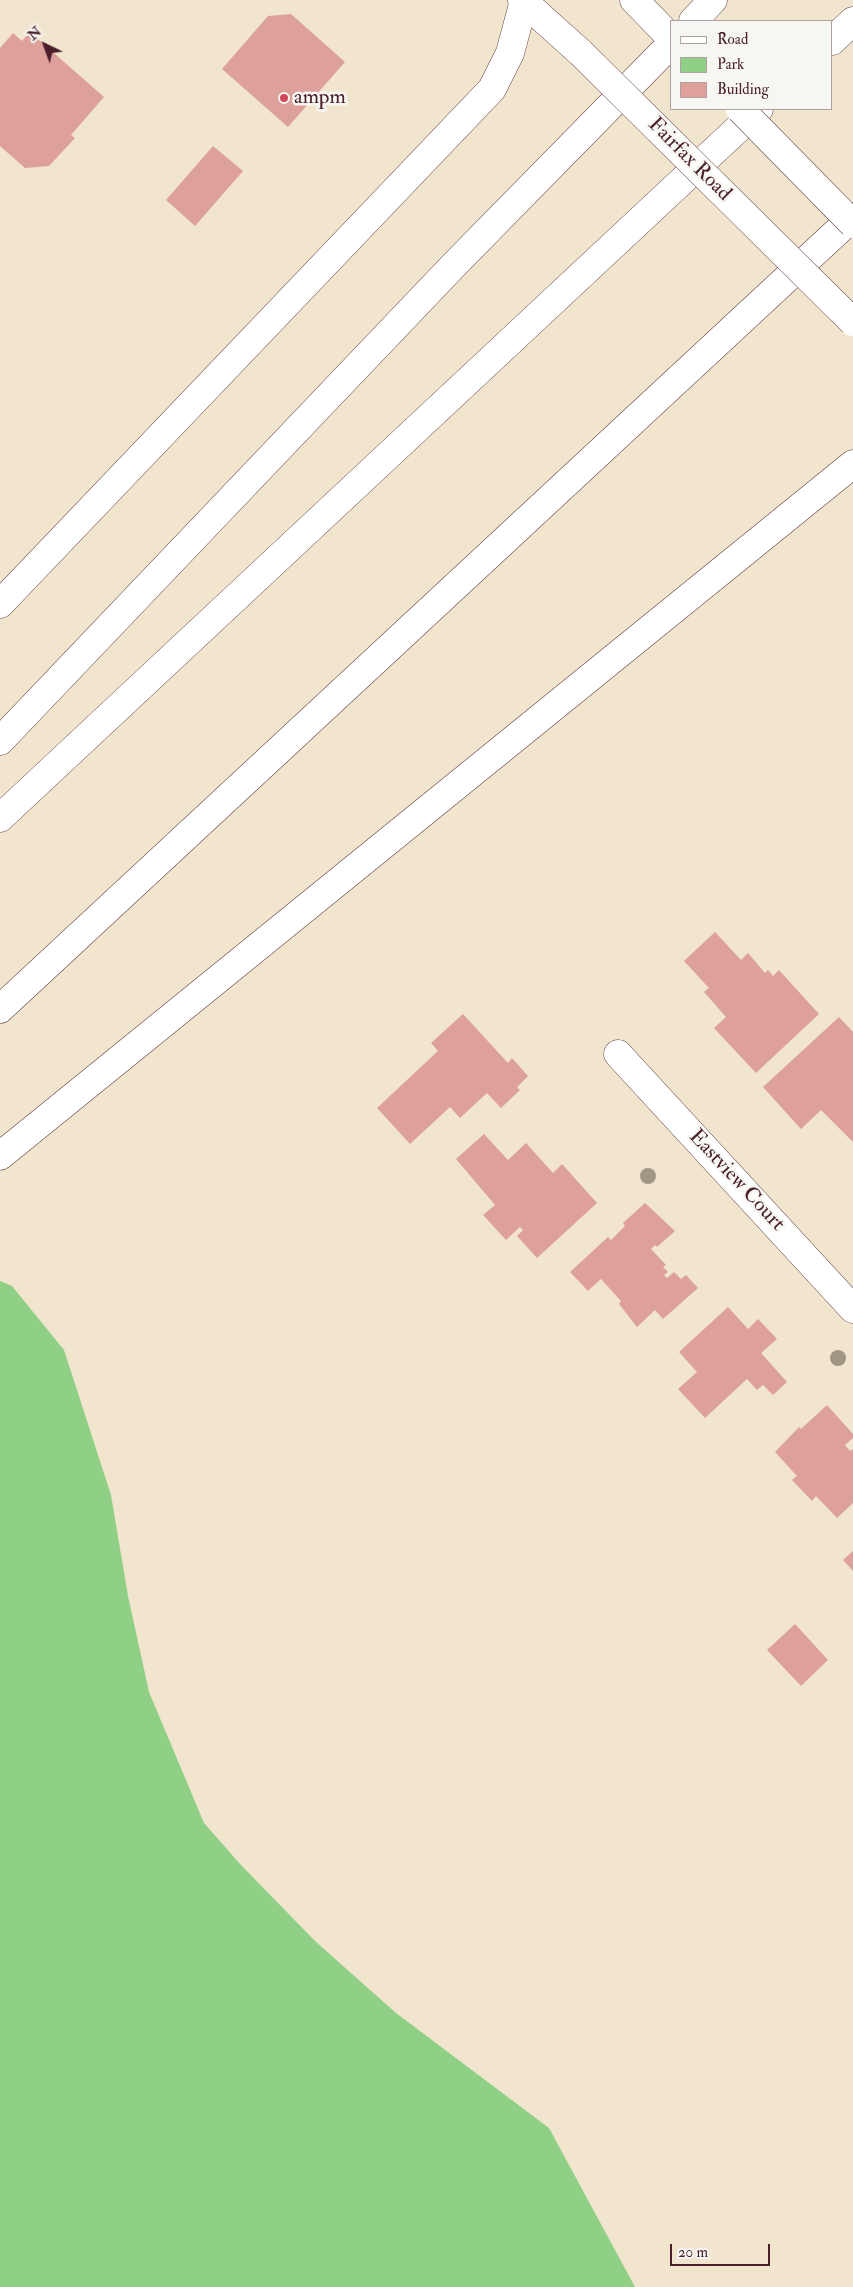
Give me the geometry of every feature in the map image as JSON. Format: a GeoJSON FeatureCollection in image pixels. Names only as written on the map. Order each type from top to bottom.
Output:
{"type":"FeatureCollection","features":[{"type":"Feature","properties":{"kind":"main road"},"geometry":{"type":"LineString","coordinates":[[634,0],[670,37]]}},
{"type":"Feature","properties":{"kind":"main road"},"geometry":{"type":"LineString","coordinates":[[694,20],[713,0]]}},
{"type":"Feature","properties":{"kind":"main road"},"geometry":{"type":"LineString","coordinates":[[0,604],[492,89],[510,53],[523,1]]}},
{"type":"Feature","properties":{"kind":"main road","name":"Fairfax Road"},"geometry":{"type":"LineString","coordinates":[[523,1],[581,53],[853,322]]}},
{"type":"Feature","properties":{"kind":"main road"},"geometry":{"type":"LineString","coordinates":[[833,40],[853,21]]}},
{"type":"Feature","properties":{"kind":"main road"},"geometry":{"type":"LineString","coordinates":[[0,741],[447,273],[670,45]]}},
{"type":"Feature","properties":{"kind":"main road"},"geometry":{"type":"LineString","coordinates":[[741,110],[853,224]]}},
{"type":"Feature","properties":{"kind":"main road"},"geometry":{"type":"LineString","coordinates":[[0,818],[758,110]]}},
{"type":"Feature","properties":{"kind":"main road"},"geometry":{"type":"LineString","coordinates":[[0,1009],[853,217]]}},
{"type":"Feature","properties":{"kind":"main road"},"geometry":{"type":"LineString","coordinates":[[0,1156],[853,464]]}},
{"type":"Feature","properties":{"kind":"main road","name":"Eastview Court"},"geometry":{"type":"LineString","coordinates":[[618,1054],[853,1309]]}},
{"type":"Feature","properties":{"kind":"green space"},"geometry":{"type":"Polygon","coordinates":[[[0,1281],[12,1286],[64,1350],[111,1495],[128,1596],[149,1692],[204,1823],[240,1864],[315,1941],[396,2013],[549,2128],[635,2287],[0,2287],[0,1281]]]}},
{"type":"Feature","properties":{"kind":"building","name":"ampm"},"geometry":{"type":"Polygon","coordinates":[[[291,14],[345,62],[288,127],[222,69],[268,16],[291,14]]]}},
{"type":"Feature","properties":{"kind":"building"},"geometry":{"type":"Polygon","coordinates":[[[30,32],[104,97],[71,135],[75,138],[49,166],[25,168],[0,146],[0,48],[13,33],[22,41],[30,32]]]}},
{"type":"Feature","properties":{"kind":"building"},"geometry":{"type":"Polygon","coordinates":[[[213,146],[243,171],[195,226],[166,200],[213,146]]]}},
{"type":"Feature","properties":{"kind":"building"},"geometry":{"type":"Polygon","coordinates":[[[715,932],[741,960],[748,953],[765,973],[768,970],[773,976],[779,970],[819,1014],[756,1073],[714,1028],[726,1017],[704,992],[709,988],[684,961],[715,932]]]}},
{"type":"Feature","properties":{"kind":"building"},"geometry":{"type":"Polygon","coordinates":[[[463,1014],[508,1063],[512,1058],[528,1076],[517,1087],[520,1090],[501,1108],[487,1093],[460,1118],[450,1107],[410,1144],[377,1108],[438,1051],[431,1043],[463,1014]]]}},
{"type":"Feature","properties":{"kind":"building"},"geometry":{"type":"Polygon","coordinates":[[[839,1017],[853,1032],[853,1142],[821,1110],[801,1129],[763,1087],[839,1017]]]}},
{"type":"Feature","properties":{"kind":"building"},"geometry":{"type":"Polygon","coordinates":[[[484,1134],[508,1160],[526,1143],[553,1173],[562,1164],[597,1203],[537,1258],[517,1236],[523,1230],[520,1227],[506,1240],[483,1215],[495,1205],[456,1159],[484,1134]]]}},
{"type":"Feature","properties":{"kind":"building"},"geometry":{"type":"Polygon","coordinates":[[[645,1203],[675,1231],[657,1247],[655,1245],[651,1249],[666,1265],[663,1267],[668,1272],[664,1275],[667,1278],[674,1272],[681,1279],[686,1275],[698,1288],[663,1319],[655,1310],[637,1327],[619,1304],[621,1301],[601,1279],[588,1291],[570,1272],[608,1237],[611,1240],[625,1226],[623,1223],[645,1203]]]}},
{"type":"Feature","properties":{"kind":"building"},"geometry":{"type":"Polygon","coordinates":[[[728,1307],[748,1329],[758,1319],[777,1339],[761,1353],[787,1382],[773,1395],[763,1385],[757,1390],[747,1379],[705,1418],[678,1389],[697,1372],[679,1352],[728,1307]]]}},
{"type":"Feature","properties":{"kind":"building"},"geometry":{"type":"Polygon","coordinates":[[[827,1405],[853,1434],[853,1438],[845,1445],[850,1451],[853,1449],[853,1503],[837,1518],[816,1496],[812,1501],[792,1480],[797,1476],[775,1452],[799,1427],[801,1429],[827,1405]]]}},
{"type":"Feature","properties":{"kind":"building"},"geometry":{"type":"Polygon","coordinates":[[[853,1551],[853,1571],[843,1560],[853,1551]]]}},
{"type":"Feature","properties":{"kind":"building"},"geometry":{"type":"Polygon","coordinates":[[[795,1624],[828,1660],[801,1686],[767,1650],[795,1624]]]}},
{"type":"Feature","properties":{"kind":"place","name":"ampm"},"geometry":{"type":"Point","coordinates":[284,98]}}]}
